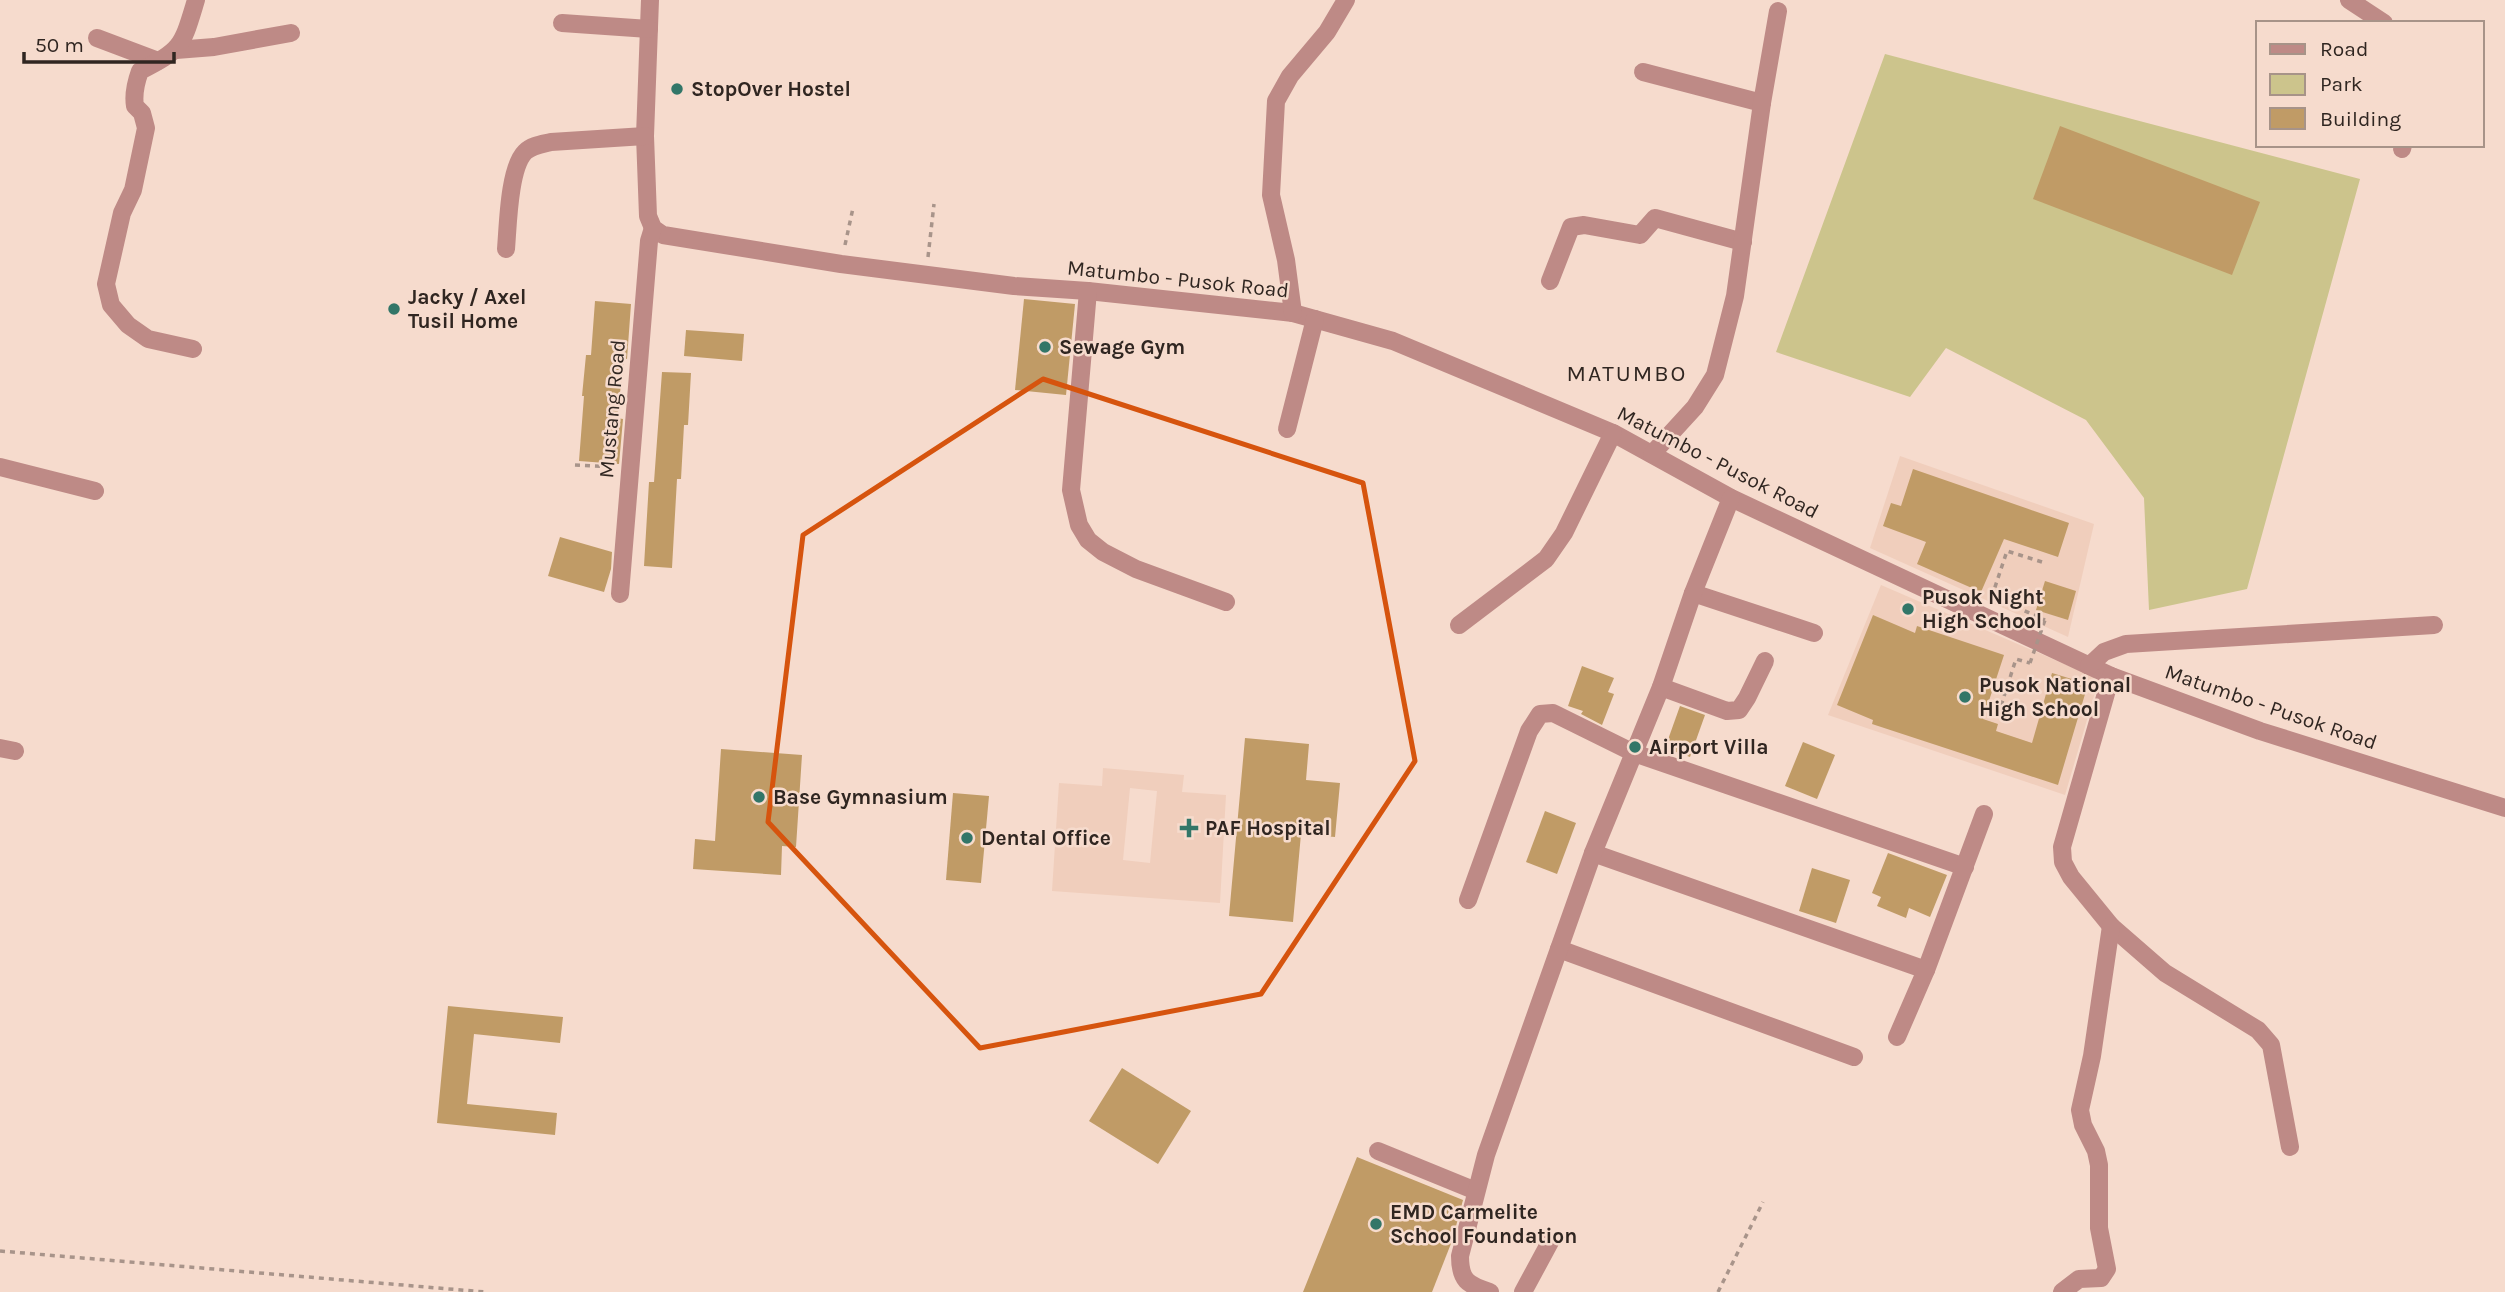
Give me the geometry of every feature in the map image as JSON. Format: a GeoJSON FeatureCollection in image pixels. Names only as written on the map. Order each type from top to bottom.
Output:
{"type":"FeatureCollection","features":[{"type":"Feature","properties":{"kind":"street"},"geometry":{"type":"LineString","coordinates":[[193,349],[148,339],[128,325],[111,305],[106,284],[122,213],[133,190],[146,128],[142,113],[135,106],[139,71],[176,50],[182,41],[195,0]]}},
{"type":"Feature","properties":{"kind":"street"},"geometry":{"type":"LineString","coordinates":[[650,0],[645,136],[648,216],[653,228]]}},
{"type":"Feature","properties":{"kind":"street"},"geometry":{"type":"LineString","coordinates":[[1293,313],[1286,260],[1271,195],[1276,101],[1290,76],[1327,32],[1346,0]]}},
{"type":"Feature","properties":{"kind":"street"},"geometry":{"type":"LineString","coordinates":[[2350,0],[2381,21]]}},
{"type":"Feature","properties":{"kind":"street"},"geometry":{"type":"LineString","coordinates":[[1652,453],[1695,407],[1715,374],[1735,296],[1778,11]]}},
{"type":"Feature","properties":{"kind":"street"},"geometry":{"type":"LineString","coordinates":[[562,23],[649,29]]}},
{"type":"Feature","properties":{"kind":"street"},"geometry":{"type":"LineString","coordinates":[[176,50],[214,47],[291,33]]}},
{"type":"Feature","properties":{"kind":"street"},"geometry":{"type":"LineString","coordinates":[[97,38],[158,61]]}},
{"type":"Feature","properties":{"kind":"street"},"geometry":{"type":"LineString","coordinates":[[1643,72],[1762,103]]}},
{"type":"Feature","properties":{"kind":"street"},"geometry":{"type":"LineString","coordinates":[[506,249],[515,171],[525,152],[539,144],[551,142],[645,136]]}},
{"type":"Feature","properties":{"kind":"street"},"geometry":{"type":"LineString","coordinates":[[1550,281],[1571,227],[1584,225],[1640,235],[1655,218],[1743,242]]}},
{"type":"Feature","properties":{"kind":"street","name":"Matumbo - Pusok Road"},"geometry":{"type":"LineString","coordinates":[[653,228],[663,235],[841,264],[1014,286],[1088,291],[1293,313],[1393,341],[1613,433],[1731,498],[2111,676],[2260,731],[2505,808]]}},
{"type":"Feature","properties":{"kind":"street","name":"Mustang Road"},"geometry":{"type":"LineString","coordinates":[[620,594],[649,241],[653,228]]}},
{"type":"Feature","properties":{"kind":"street"},"geometry":{"type":"LineString","coordinates":[[1088,291],[1071,490],[1079,525],[1087,540],[1103,552],[1136,569],[1226,602]]}},
{"type":"Feature","properties":{"kind":"street"},"geometry":{"type":"LineString","coordinates":[[1287,429],[1315,319]]}},
{"type":"Feature","properties":{"kind":"street"},"geometry":{"type":"LineString","coordinates":[[1459,625],[1546,559],[1564,533],[1613,433]]}},
{"type":"Feature","properties":{"kind":"street"},"geometry":{"type":"LineString","coordinates":[[0,467],[95,491]]}},
{"type":"Feature","properties":{"kind":"street"},"geometry":{"type":"LineString","coordinates":[[1490,1292],[1471,1286],[1460,1272],[1460,1256],[1476,1191],[1593,853],[1661,687],[1693,593],[1731,498]]}},
{"type":"Feature","properties":{"kind":"street"},"geometry":{"type":"LineString","coordinates":[[1693,593],[1814,633]]}},
{"type":"Feature","properties":{"kind":"street"},"geometry":{"type":"LineString","coordinates":[[2089,666],[2104,652],[2126,644],[2434,625]]}},
{"type":"Feature","properties":{"kind":"street"},"geometry":{"type":"LineString","coordinates":[[1661,687],[1727,711],[1739,710],[1765,661]]}},
{"type":"Feature","properties":{"kind":"street"},"geometry":{"type":"LineString","coordinates":[[2111,676],[2062,847],[2063,862],[2071,877],[2112,926],[2165,973],[2258,1030],[2271,1045],[2290,1147]]}},
{"type":"Feature","properties":{"kind":"street"},"geometry":{"type":"LineString","coordinates":[[1468,900],[1529,731],[1540,714],[1553,713],[1634,753],[1965,867]]}},
{"type":"Feature","properties":{"kind":"street"},"geometry":{"type":"LineString","coordinates":[[1897,1037],[1926,970],[1984,814]]}},
{"type":"Feature","properties":{"kind":"street"},"geometry":{"type":"LineString","coordinates":[[1593,853],[1926,970]]}},
{"type":"Feature","properties":{"kind":"street"},"geometry":{"type":"LineString","coordinates":[[2062,1292],[2079,1279],[2101,1278],[2107,1269],[2099,1228],[2099,1165],[2080,1110],[2092,1056],[2112,926]]}},
{"type":"Feature","properties":{"kind":"street"},"geometry":{"type":"LineString","coordinates":[[1559,949],[1854,1057]]}},
{"type":"Feature","properties":{"kind":"street"},"geometry":{"type":"LineString","coordinates":[[1378,1150],[1476,1191]]}},
{"type":"Feature","properties":{"kind":"street"},"geometry":{"type":"LineString","coordinates":[[1522,1292],[1550,1242]]}},
{"type":"Feature","properties":{"kind":"path"},"geometry":{"type":"LineString","coordinates":[[926,274],[934,204]]}},
{"type":"Feature","properties":{"kind":"path"},"geometry":{"type":"LineString","coordinates":[[841,264],[853,208]]}},
{"type":"Feature","properties":{"kind":"path"},"geometry":{"type":"LineString","coordinates":[[575,465],[630,468]]}},
{"type":"Feature","properties":{"kind":"path"},"geometry":{"type":"LineString","coordinates":[[1998,715],[2016,659],[2030,663],[2045,620],[1992,596],[2007,551],[2042,562]]}},
{"type":"Feature","properties":{"kind":"path"},"geometry":{"type":"LineString","coordinates":[[1718,1292],[1763,1202]]}},
{"type":"Feature","properties":{"kind":"path"},"geometry":{"type":"LineString","coordinates":[[0,1251],[485,1292]]}},
{"type":"Feature","properties":{"kind":"highlighted area"},"geometry":{"type":"Polygon","coordinates":[[[1043,379],[1363,483],[1415,761],[1261,994],[980,1048],[768,822],[803,535],[1043,379]]]}},
{"type":"Feature","properties":{"kind":"shaded area","name":"Pusok National High School"},"geometry":{"type":"Polygon","coordinates":[[[1900,456],[2094,524],[2068,637],[1870,548],[1900,456]]]}},
{"type":"Feature","properties":{"kind":"shaded area","name":"Pusok National High School"},"geometry":{"type":"Polygon","coordinates":[[[1881,585],[2099,679],[2065,795],[1828,715],[1881,585]]]}},
{"type":"Feature","properties":{"kind":"shaded area","name":"PAF Hospital"},"geometry":{"type":"Polygon","coordinates":[[[1103,768],[1184,775],[1182,792],[1226,795],[1220,903],[1052,891],[1059,783],[1102,786],[1103,768]],[[1130,788],[1123,860],[1150,863],[1157,791],[1130,788]]]}},
{"type":"Feature","properties":{"kind":"green space"},"geometry":{"type":"Polygon","coordinates":[[[1885,54],[2360,179],[2247,589],[2149,610],[2144,498],[2086,420],[1946,348],[1910,397],[1776,352],[1885,54]]]}},
{"type":"Feature","properties":{"kind":"building"},"geometry":{"type":"Polygon","coordinates":[[[2060,126],[2260,202],[2232,275],[2033,199],[2060,126]]]}},
{"type":"Feature","properties":{"kind":"building","name":"Sewage Gym"},"geometry":{"type":"Polygon","coordinates":[[[1024,299],[1075,304],[1066,395],[1015,390],[1024,299]]]}},
{"type":"Feature","properties":{"kind":"building"},"geometry":{"type":"Polygon","coordinates":[[[595,301],[631,304],[627,359],[624,359],[617,418],[623,419],[619,464],[579,461],[586,355],[591,355],[595,301]]]}},
{"type":"Feature","properties":{"kind":"building"},"geometry":{"type":"Polygon","coordinates":[[[686,330],[744,334],[742,361],[684,356],[686,330]]]}},
{"type":"Feature","properties":{"kind":"building"},"geometry":{"type":"Polygon","coordinates":[[[662,372],[691,373],[681,479],[677,479],[672,568],[644,566],[649,482],[654,482],[662,372]]]}},
{"type":"Feature","properties":{"kind":"building"},"geometry":{"type":"Polygon","coordinates":[[[1913,469],[2069,523],[2058,557],[2004,539],[1981,592],[1917,564],[1926,542],[1883,526],[1891,503],[1901,506],[1913,469]]]}},
{"type":"Feature","properties":{"kind":"building"},"geometry":{"type":"Polygon","coordinates":[[[560,537],[612,552],[611,569],[604,592],[548,576],[560,537]]]}},
{"type":"Feature","properties":{"kind":"building"},"geometry":{"type":"Polygon","coordinates":[[[2045,581],[2076,591],[2068,620],[2036,610],[2045,581]]]}},
{"type":"Feature","properties":{"kind":"building","name":"Pusok National High School"},"geometry":{"type":"Polygon","coordinates":[[[1873,615],[1915,633],[1917,626],[2004,655],[1983,719],[1998,724],[1996,731],[2032,743],[2052,673],[2088,684],[2058,785],[1872,724],[1873,720],[1837,705],[1873,615]]]}},
{"type":"Feature","properties":{"kind":"building"},"geometry":{"type":"Polygon","coordinates":[[[1582,666],[1614,678],[1608,692],[1614,694],[1602,725],[1581,714],[1583,711],[1568,706],[1582,666]]]}},
{"type":"Feature","properties":{"kind":"building"},"geometry":{"type":"Polygon","coordinates":[[[1680,706],[1705,715],[1690,757],[1665,748],[1680,706]]]}},
{"type":"Feature","properties":{"kind":"building"},"geometry":{"type":"Polygon","coordinates":[[[1245,738],[1309,744],[1306,780],[1340,783],[1335,837],[1301,834],[1293,922],[1229,916],[1245,738]]]}},
{"type":"Feature","properties":{"kind":"building"},"geometry":{"type":"Polygon","coordinates":[[[1803,742],[1835,755],[1817,799],[1785,786],[1803,742]]]}},
{"type":"Feature","properties":{"kind":"building","name":"Base Gymnasium"},"geometry":{"type":"Polygon","coordinates":[[[721,749],[802,755],[796,847],[782,846],[781,875],[693,869],[695,839],[715,841],[721,749]]]}},
{"type":"Feature","properties":{"kind":"building","name":"Dental Office"},"geometry":{"type":"Polygon","coordinates":[[[953,793],[989,796],[981,883],[946,880],[953,793]]]}},
{"type":"Feature","properties":{"kind":"building"},"geometry":{"type":"Polygon","coordinates":[[[1545,811],[1576,823],[1557,874],[1526,862],[1545,811]]]}},
{"type":"Feature","properties":{"kind":"building"},"geometry":{"type":"Polygon","coordinates":[[[1888,853],[1947,875],[1930,917],[1909,908],[1906,918],[1877,906],[1881,897],[1872,893],[1888,853]]]}},
{"type":"Feature","properties":{"kind":"building"},"geometry":{"type":"Polygon","coordinates":[[[1812,868],[1850,880],[1836,923],[1799,911],[1812,868]]]}},
{"type":"Feature","properties":{"kind":"building"},"geometry":{"type":"Polygon","coordinates":[[[448,1006],[563,1017],[560,1043],[474,1034],[467,1104],[557,1113],[555,1135],[437,1123],[448,1006]]]}},
{"type":"Feature","properties":{"kind":"building"},"geometry":{"type":"Polygon","coordinates":[[[1122,1068],[1191,1111],[1158,1164],[1089,1121],[1122,1068]]]}},
{"type":"Feature","properties":{"kind":"building"},"geometry":{"type":"Polygon","coordinates":[[[1357,1157],[1463,1200],[1452,1241],[1432,1292],[1303,1292],[1357,1157]]]}},
{"type":"Feature","properties":{"kind":"place","name":"StopOver Hostel"},"geometry":{"type":"Point","coordinates":[677,89]}},
{"type":"Feature","properties":{"kind":"place","name":"Jacky / Axel Tusil Home"},"geometry":{"type":"Point","coordinates":[394,309]}},
{"type":"Feature","properties":{"kind":"place","name":"Sewage Gym"},"geometry":{"type":"Point","coordinates":[1045,347]}},
{"type":"Feature","properties":{"kind":"place","name":"Pusok Night High School"},"geometry":{"type":"Point","coordinates":[1908,609]}},
{"type":"Feature","properties":{"kind":"place","name":"Pusok National High School"},"geometry":{"type":"Point","coordinates":[1965,697]}},
{"type":"Feature","properties":{"kind":"place","name":"Airport Villa"},"geometry":{"type":"Point","coordinates":[1635,747]}},
{"type":"Feature","properties":{"kind":"place","name":"Base Gymnasium"},"geometry":{"type":"Point","coordinates":[759,797]}},
{"type":"Feature","properties":{"kind":"place","name":"PAF Hospital"},"geometry":{"type":"Point","coordinates":[1189,828]}},
{"type":"Feature","properties":{"kind":"place","name":"Dental Office"},"geometry":{"type":"Point","coordinates":[967,838]}},
{"type":"Feature","properties":{"kind":"place","name":"EMD Carmelite School Foundation"},"geometry":{"type":"Point","coordinates":[1376,1224]}},
{"type":"Feature","properties":{"kind":"district","name":"MATUMBO"},"geometry":{"type":"Point","coordinates":[1627,373]}}]}
